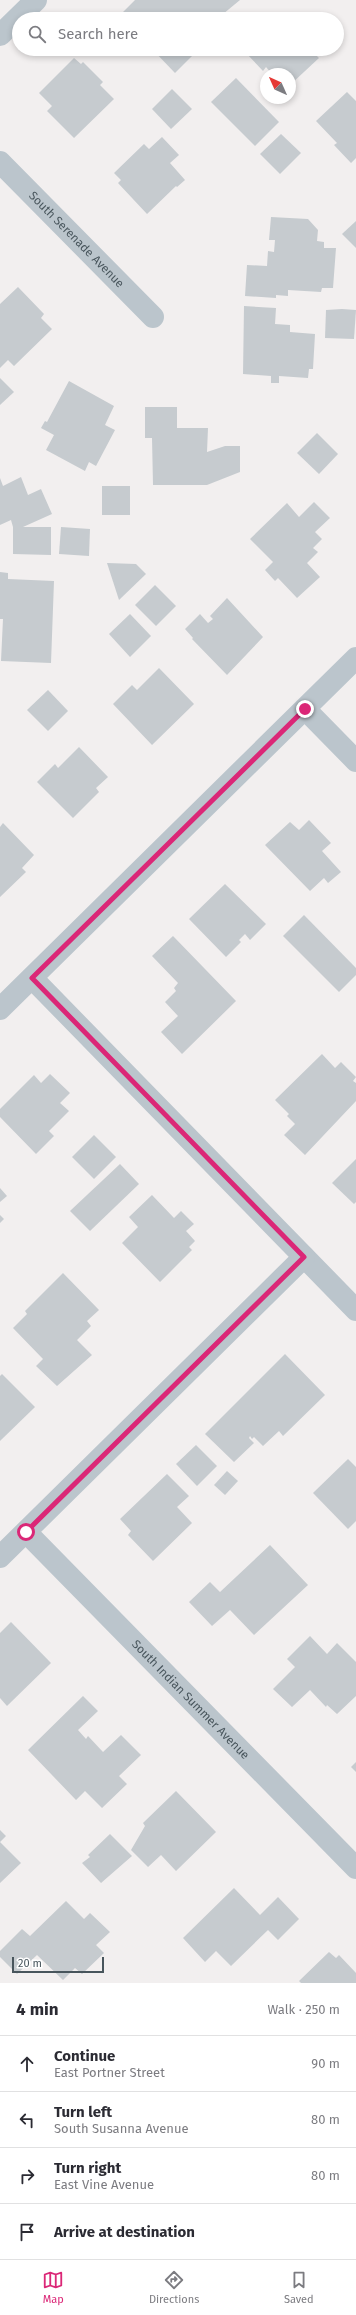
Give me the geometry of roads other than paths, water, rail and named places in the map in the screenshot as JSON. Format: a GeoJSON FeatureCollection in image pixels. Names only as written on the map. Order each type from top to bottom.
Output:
{"type":"FeatureCollection","features":[{"type":"Feature","properties":{"kind":"street"},"geometry":{"type":"LineString","coordinates":[[24,12],[36,0]]}},
{"type":"Feature","properties":{"kind":"street"},"geometry":{"type":"LineString","coordinates":[[0,35],[12,23]]}},
{"type":"Feature","properties":{"kind":"street","name":"South Serenade Avenue"},"geometry":{"type":"LineString","coordinates":[[0,162],[153,316]]}},
{"type":"Feature","properties":{"kind":"street"},"geometry":{"type":"LineString","coordinates":[[0,1009],[356,658]]}},
{"type":"Feature","properties":{"kind":"street"},"geometry":{"type":"LineString","coordinates":[[305,709],[356,761]]}},
{"type":"Feature","properties":{"kind":"street"},"geometry":{"type":"LineString","coordinates":[[32,978],[356,1310]]}},
{"type":"Feature","properties":{"kind":"street"},"geometry":{"type":"LineString","coordinates":[[0,1557],[304,1257]]}},
{"type":"Feature","properties":{"kind":"street","name":"South Indian Summer Avenue"},"geometry":{"type":"LineString","coordinates":[[26,1532],[356,1868]]}}]}
